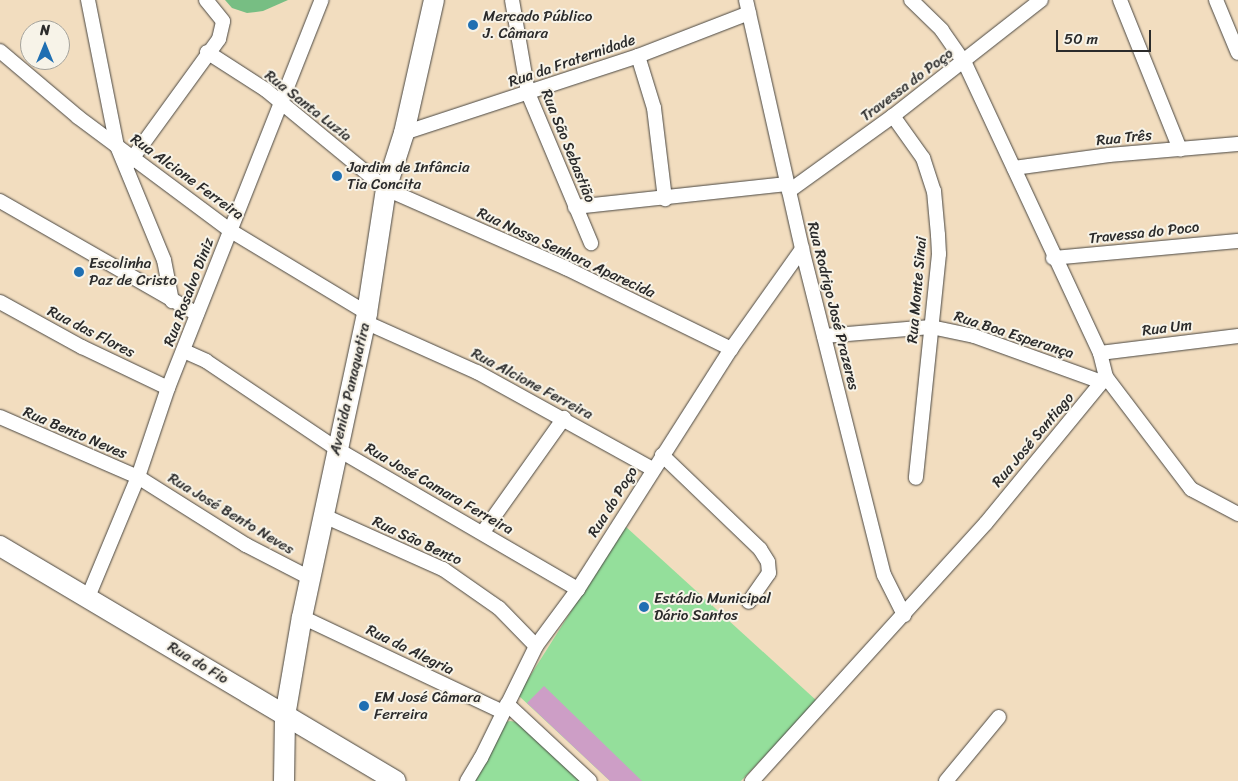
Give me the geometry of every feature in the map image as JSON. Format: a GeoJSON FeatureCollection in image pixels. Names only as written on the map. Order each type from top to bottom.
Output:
{"type":"FeatureCollection","features":[{"type":"Feature","properties":{"kind":"main road","name":"Avenida Panaquatira"},"geometry":{"type":"LineString","coordinates":[[284,781],[285,716],[302,617],[322,515],[366,318],[386,190],[404,133],[434,0]]}},
{"type":"Feature","properties":{"kind":"main road","name":"Rua do Fio"},"geometry":{"type":"LineString","coordinates":[[0,546],[396,781]]}},
{"type":"Feature","properties":{"kind":"street"},"geometry":{"type":"LineString","coordinates":[[172,301],[164,260],[130,161],[207,52],[219,39],[222,21],[206,0]]}},
{"type":"Feature","properties":{"kind":"street","name":"Rua Rosalvo Diniz"},"geometry":{"type":"LineString","coordinates":[[88,597],[138,477],[168,388],[322,0]]}},
{"type":"Feature","properties":{"kind":"street"},"geometry":{"type":"LineString","coordinates":[[911,0],[942,30],[964,62],[1014,168],[1053,258],[1100,353],[1104,380],[1191,489],[1238,514]]}},
{"type":"Feature","properties":{"kind":"street","name":"Travessa do Poço"},"geometry":{"type":"LineString","coordinates":[[575,208],[788,188],[894,116],[1041,0]]}},
{"type":"Feature","properties":{"kind":"street"},"geometry":{"type":"LineString","coordinates":[[1120,0],[1180,149]]}},
{"type":"Feature","properties":{"kind":"street"},"geometry":{"type":"LineString","coordinates":[[1216,0],[1238,53]]}},
{"type":"Feature","properties":{"kind":"street"},"geometry":{"type":"LineString","coordinates":[[87,1],[117,146]]}},
{"type":"Feature","properties":{"kind":"street","name":"Rua São Sebastião"},"geometry":{"type":"LineString","coordinates":[[514,1],[528,93],[591,243]]}},
{"type":"Feature","properties":{"kind":"street","name":"Rua da Fraternidade"},"geometry":{"type":"LineString","coordinates":[[404,133],[638,56],[748,6]]}},
{"type":"Feature","properties":{"kind":"street","name":"Rua Rodrigo José Prazeres"},"geometry":{"type":"LineString","coordinates":[[748,6],[802,249],[884,575],[904,615]]}},
{"type":"Feature","properties":{"kind":"street","name":"Rua Alcione Ferreira"},"geometry":{"type":"LineString","coordinates":[[0,51],[117,146],[130,161],[231,231],[366,318],[564,418],[653,469]]}},
{"type":"Feature","properties":{"kind":"street","name":"Rua Santa Luzia"},"geometry":{"type":"LineString","coordinates":[[207,52],[282,103],[386,190]]}},
{"type":"Feature","properties":{"kind":"street"},"geometry":{"type":"LineString","coordinates":[[638,56],[654,108],[665,199]]}},
{"type":"Feature","properties":{"kind":"street","name":"Rua Monte Sinai"},"geometry":{"type":"LineString","coordinates":[[894,116],[923,158],[934,191],[939,254],[916,478]]}},
{"type":"Feature","properties":{"kind":"street","name":"Rua Três"},"geometry":{"type":"LineString","coordinates":[[1014,168],[1238,144]]}},
{"type":"Feature","properties":{"kind":"street","name":"Rua Nossa Senhora Aparecida"},"geometry":{"type":"LineString","coordinates":[[386,190],[566,268],[731,349]]}},
{"type":"Feature","properties":{"kind":"street"},"geometry":{"type":"LineString","coordinates":[[0,200],[197,314]]}},
{"type":"Feature","properties":{"kind":"street","name":"Travessa do Poco"},"geometry":{"type":"LineString","coordinates":[[1053,258],[1238,241]]}},
{"type":"Feature","properties":{"kind":"street","name":"Rua do Poço"},"geometry":{"type":"LineString","coordinates":[[467,781],[536,646],[578,589],[731,349],[802,249]]}},
{"type":"Feature","properties":{"kind":"street","name":"Rua das Flores"},"geometry":{"type":"LineString","coordinates":[[0,302],[82,348],[168,388]]}},
{"type":"Feature","properties":{"kind":"street","name":"Rua Boa Esperança"},"geometry":{"type":"LineString","coordinates":[[824,336],[931,327],[974,336],[1104,380]]}},
{"type":"Feature","properties":{"kind":"street","name":"Rua Um"},"geometry":{"type":"LineString","coordinates":[[1100,353],[1238,336]]}},
{"type":"Feature","properties":{"kind":"street","name":"Rua José Camara Ferreira"},"geometry":{"type":"LineString","coordinates":[[184,351],[206,361],[338,449],[578,589]]}},
{"type":"Feature","properties":{"kind":"street","name":"Rua José Santiago"},"geometry":{"type":"LineString","coordinates":[[752,781],[986,523],[1104,380]]}},
{"type":"Feature","properties":{"kind":"street","name":"Rua Bento Neves"},"geometry":{"type":"LineString","coordinates":[[0,417],[138,477]]}},
{"type":"Feature","properties":{"kind":"street"},"geometry":{"type":"LineString","coordinates":[[483,532],[564,418]]}},
{"type":"Feature","properties":{"kind":"street"},"geometry":{"type":"LineString","coordinates":[[662,455],[760,549],[768,562],[769,573],[749,602]]}},
{"type":"Feature","properties":{"kind":"street","name":"Rua José Bento Neves"},"geometry":{"type":"LineString","coordinates":[[138,477],[246,545],[310,578]]}},
{"type":"Feature","properties":{"kind":"street","name":"Rua São Bento"},"geometry":{"type":"LineString","coordinates":[[322,515],[456,576],[499,608],[536,646]]}},
{"type":"Feature","properties":{"kind":"street","name":"Rua da Alegria"},"geometry":{"type":"LineString","coordinates":[[302,617],[505,708],[590,781]]}},
{"type":"Feature","properties":{"kind":"street"},"geometry":{"type":"LineString","coordinates":[[946,781],[999,717]]}},
{"type":"Feature","properties":{"kind":"green space"},"geometry":{"type":"Polygon","coordinates":[[[225,0],[288,0],[263,11],[247,13],[232,8],[225,0]]]}},
{"type":"Feature","properties":{"kind":"green space","name":"Estádio Municipal Dário Santos"},"geometry":{"type":"Polygon","coordinates":[[[625,526],[817,701],[741,781],[610,781],[518,695],[625,526]]]}},
{"type":"Feature","properties":{"kind":"green space"},"geometry":{"type":"Polygon","coordinates":[[[505,722],[517,722],[580,781],[468,781],[505,722]]]}},
{"type":"Feature","properties":{"kind":"building"},"geometry":{"type":"Polygon","coordinates":[[[544,686],[642,781],[610,781],[527,703],[544,686]]]}},
{"type":"Feature","properties":{"kind":"place","name":"Mercado Público J. Câmara"},"geometry":{"type":"Point","coordinates":[473,25]}},
{"type":"Feature","properties":{"kind":"place","name":"Jardim de Infância Tia Concita"},"geometry":{"type":"Point","coordinates":[337,176]}},
{"type":"Feature","properties":{"kind":"place","name":"Escolinha Paz de Cristo"},"geometry":{"type":"Point","coordinates":[79,272]}},
{"type":"Feature","properties":{"kind":"place","name":"Estádio Municipal Dário Santos"},"geometry":{"type":"Point","coordinates":[644,607]}},
{"type":"Feature","properties":{"kind":"place","name":"EM José Câmara Ferreira"},"geometry":{"type":"Point","coordinates":[364,706]}}]}
